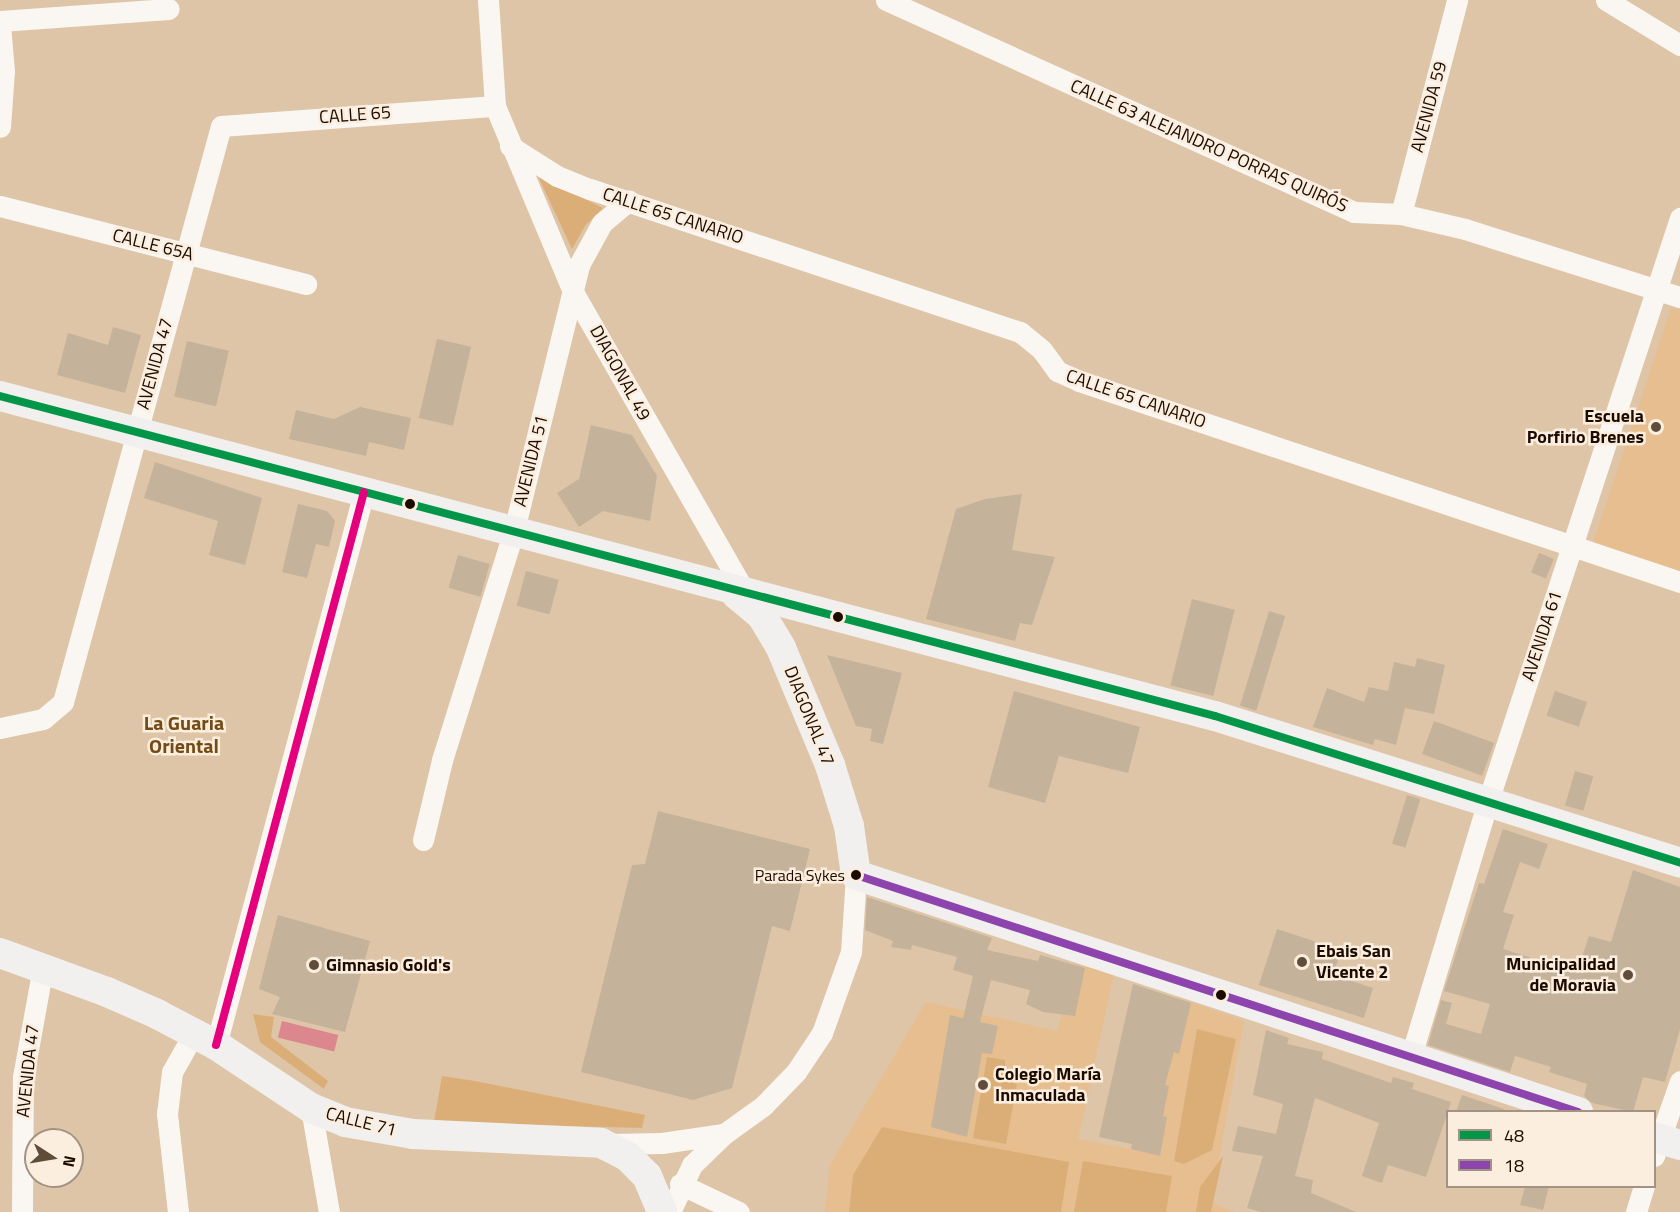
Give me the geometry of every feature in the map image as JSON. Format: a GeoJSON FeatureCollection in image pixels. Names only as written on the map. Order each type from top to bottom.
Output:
{"type":"FeatureCollection","features":[{"type":"Feature","properties":{"kind":"main road"},"geometry":{"type":"LineString","coordinates":[[0,396],[1215,716],[1680,863]]}},
{"type":"Feature","properties":{"kind":"main road","name":"DIAGONAL 47"},"geometry":{"type":"LineString","coordinates":[[731,588],[762,615],[782,648],[830,765],[849,826],[856,875]]}},
{"type":"Feature","properties":{"kind":"main road"},"geometry":{"type":"LineString","coordinates":[[782,648],[778,634],[782,620],[813,611]]}},
{"type":"Feature","properties":{"kind":"main road"},"geometry":{"type":"LineString","coordinates":[[856,875],[1572,1110]]}},
{"type":"Feature","properties":{"kind":"main road","name":"CALLE 71"},"geometry":{"type":"LineString","coordinates":[[0,953],[43,967],[205,1039],[311,1108],[378,1130],[601,1143]]}},
{"type":"Feature","properties":{"kind":"main road"},"geometry":{"type":"LineString","coordinates":[[601,1143],[627,1156],[647,1176],[662,1212]]}},
{"type":"Feature","properties":{"kind":"street","name":"DIAGONAL 49"},"geometry":{"type":"LineString","coordinates":[[488,0],[495,106],[510,146],[573,292],[731,588]]}},
{"type":"Feature","properties":{"kind":"street","name":"CALLE 63 ALEJANDRO PORRAS QUIRÓS"},"geometry":{"type":"LineString","coordinates":[[886,0],[1354,212],[1401,214],[1465,229],[1680,297]]}},
{"type":"Feature","properties":{"kind":"street","name":"AVENIDA 59"},"geometry":{"type":"LineString","coordinates":[[1401,214],[1457,0]]}},
{"type":"Feature","properties":{"kind":"street"},"geometry":{"type":"LineString","coordinates":[[1606,0],[1680,45]]}},
{"type":"Feature","properties":{"kind":"street"},"geometry":{"type":"LineString","coordinates":[[0,127],[4,71],[0,23],[169,9]]}},
{"type":"Feature","properties":{"kind":"street","name":"CALLE 65"},"geometry":{"type":"LineString","coordinates":[[218,130],[225,123],[495,106]]}},
{"type":"Feature","properties":{"kind":"street","name":"AVENIDA 47"},"geometry":{"type":"LineString","coordinates":[[0,728],[43,719],[63,702],[218,130]]}},
{"type":"Feature","properties":{"kind":"street","name":"CALLE 65 CANARIO"},"geometry":{"type":"LineString","coordinates":[[510,146],[563,179],[1020,332],[1042,350],[1057,371],[1080,381],[1680,582]]}},
{"type":"Feature","properties":{"kind":"street","name":"AVENIDA 51"},"geometry":{"type":"LineString","coordinates":[[423,840],[442,759],[514,530],[573,292],[588,244],[602,223],[629,200]]}},
{"type":"Feature","properties":{"kind":"street","name":"CALLE 65A"},"geometry":{"type":"LineString","coordinates":[[0,206],[306,284]]}},
{"type":"Feature","properties":{"kind":"street","name":"AVENIDA 61"},"geometry":{"type":"LineString","coordinates":[[1412,1056],[1488,801],[1680,218]]}},
{"type":"Feature","properties":{"kind":"street"},"geometry":{"type":"LineString","coordinates":[[178,1212],[167,1114],[172,1072],[205,1039],[364,492]]}},
{"type":"Feature","properties":{"kind":"street"},"geometry":{"type":"LineString","coordinates":[[670,1212],[680,1184],[692,1165],[724,1134],[763,1106],[796,1072],[822,1033],[851,952],[856,875]]}},
{"type":"Feature","properties":{"kind":"street","name":"AVENIDA 47"},"geometry":{"type":"LineString","coordinates":[[22,1212],[23,1077],[43,967]]}},
{"type":"Feature","properties":{"kind":"street"},"geometry":{"type":"LineString","coordinates":[[1662,1144],[1680,1082]]}},
{"type":"Feature","properties":{"kind":"street"},"geometry":{"type":"LineString","coordinates":[[311,1108],[329,1212]]}},
{"type":"Feature","properties":{"kind":"street","name":"CALLE 71"},"geometry":{"type":"LineString","coordinates":[[601,1143],[672,1142],[724,1134]]}},
{"type":"Feature","properties":{"kind":"street"},"geometry":{"type":"LineString","coordinates":[[680,1184],[739,1212]]}},
{"type":"Feature","properties":{"kind":"street"},"geometry":{"type":"LineString","coordinates":[[1636,1212],[1643,1188]]}},
{"type":"Feature","properties":{"kind":"shaded area"},"geometry":{"type":"Polygon","coordinates":[[[538,176],[603,208],[585,226],[572,249],[538,176]]]}},
{"type":"Feature","properties":{"kind":"shaded area","name":"Escuela Porfirio Brenes"},"geometry":{"type":"Polygon","coordinates":[[[1671,308],[1680,311],[1680,571],[1593,543],[1671,308]]]}},
{"type":"Feature","properties":{"kind":"shaded area","name":"Colegio María Inmaculada"},"geometry":{"type":"Polygon","coordinates":[[[1076,964],[1114,973],[1078,1139],[1149,1153],[1178,998],[1244,1021],[1211,1202],[1234,1212],[825,1212],[830,1165],[926,1002],[1057,1031],[1076,964]]]}},
{"type":"Feature","properties":{"kind":"shaded area"},"geometry":{"type":"Polygon","coordinates":[[[253,1014],[274,1017],[271,1037],[328,1081],[324,1089],[260,1042],[253,1014]]]}},
{"type":"Feature","properties":{"kind":"shaded area"},"geometry":{"type":"Polygon","coordinates":[[[282,1021],[338,1035],[334,1052],[278,1037],[282,1021]]]}},
{"type":"Feature","properties":{"kind":"shaded area"},"geometry":{"type":"Polygon","coordinates":[[[1197,1029],[1236,1039],[1212,1150],[1184,1164],[1174,1161],[1197,1029]]]}},
{"type":"Feature","properties":{"kind":"shaded area"},"geometry":{"type":"Polygon","coordinates":[[[987,1057],[1005,1060],[1005,1081],[1017,1084],[1006,1144],[973,1138],[987,1057]]]}},
{"type":"Feature","properties":{"kind":"shaded area"},"geometry":{"type":"Polygon","coordinates":[[[442,1076],[645,1115],[642,1128],[434,1122],[442,1076]]]}},
{"type":"Feature","properties":{"kind":"shaded area"},"geometry":{"type":"Polygon","coordinates":[[[882,1127],[1069,1162],[1061,1212],[849,1212],[853,1175],[882,1127]]]}},
{"type":"Feature","properties":{"kind":"shaded area"},"geometry":{"type":"Polygon","coordinates":[[[1223,1156],[1211,1212],[1196,1212],[1200,1187],[1223,1156]]]}},
{"type":"Feature","properties":{"kind":"shaded area"},"geometry":{"type":"Polygon","coordinates":[[[1083,1161],[1172,1176],[1166,1212],[1074,1212],[1083,1161]]]}},
{"type":"Feature","properties":{"kind":"building"},"geometry":{"type":"Polygon","coordinates":[[[113,327],[141,335],[125,393],[57,375],[68,333],[108,345],[113,327]]]}},
{"type":"Feature","properties":{"kind":"building"},"geometry":{"type":"Polygon","coordinates":[[[437,339],[471,347],[453,426],[419,418],[437,339]]]}},
{"type":"Feature","properties":{"kind":"building"},"geometry":{"type":"Polygon","coordinates":[[[187,341],[229,351],[216,406],[174,397],[187,341]]]}},
{"type":"Feature","properties":{"kind":"building"},"geometry":{"type":"Polygon","coordinates":[[[360,407],[411,418],[404,450],[369,442],[366,456],[289,439],[296,410],[334,419],[360,407]]]}},
{"type":"Feature","properties":{"kind":"building"},"geometry":{"type":"Polygon","coordinates":[[[591,425],[632,435],[657,476],[650,521],[603,511],[579,527],[557,493],[579,479],[591,425]]]}},
{"type":"Feature","properties":{"kind":"building"},"geometry":{"type":"Polygon","coordinates":[[[155,462],[262,498],[245,565],[209,555],[218,521],[144,498],[155,462]]]}},
{"type":"Feature","properties":{"kind":"building"},"geometry":{"type":"Polygon","coordinates":[[[1022,494],[1012,550],[1055,557],[1032,625],[1020,623],[1015,641],[926,619],[956,509],[985,499],[1022,494]]]}},
{"type":"Feature","properties":{"kind":"building"},"geometry":{"type":"Polygon","coordinates":[[[298,504],[327,511],[335,521],[329,547],[316,544],[307,578],[282,572],[298,504]]]}},
{"type":"Feature","properties":{"kind":"building"},"geometry":{"type":"Polygon","coordinates":[[[1539,553],[1554,559],[1546,578],[1531,572],[1539,553]]]}},
{"type":"Feature","properties":{"kind":"building"},"geometry":{"type":"Polygon","coordinates":[[[458,555],[490,564],[480,597],[449,588],[458,555]]]}},
{"type":"Feature","properties":{"kind":"building"},"geometry":{"type":"Polygon","coordinates":[[[526,571],[559,580],[550,615],[517,606],[526,571]]]}},
{"type":"Feature","properties":{"kind":"building"},"geometry":{"type":"Polygon","coordinates":[[[1192,599],[1235,610],[1213,696],[1170,685],[1192,599]]]}},
{"type":"Feature","properties":{"kind":"building"},"geometry":{"type":"Polygon","coordinates":[[[1269,611],[1285,616],[1256,711],[1240,706],[1269,611]]]}},
{"type":"Feature","properties":{"kind":"building"},"geometry":{"type":"Polygon","coordinates":[[[827,655],[902,673],[883,744],[870,741],[872,729],[856,726],[827,655]]]}},
{"type":"Feature","properties":{"kind":"building"},"geometry":{"type":"Polygon","coordinates":[[[1417,658],[1445,665],[1434,714],[1405,708],[1396,745],[1375,739],[1373,745],[1313,727],[1327,688],[1364,702],[1369,687],[1388,691],[1394,662],[1415,667],[1417,658]]]}},
{"type":"Feature","properties":{"kind":"building"},"geometry":{"type":"Polygon","coordinates":[[[1014,691],[1140,727],[1128,773],[1059,756],[1045,803],[988,787],[1014,691]]]}},
{"type":"Feature","properties":{"kind":"building"},"geometry":{"type":"Polygon","coordinates":[[[1555,691],[1587,702],[1579,727],[1547,716],[1555,691]]]}},
{"type":"Feature","properties":{"kind":"building"},"geometry":{"type":"Polygon","coordinates":[[[1434,721],[1494,743],[1482,776],[1422,754],[1434,721]]]}},
{"type":"Feature","properties":{"kind":"building"},"geometry":{"type":"Polygon","coordinates":[[[1575,771],[1593,776],[1583,811],[1565,806],[1575,771]]]}},
{"type":"Feature","properties":{"kind":"building"},"geometry":{"type":"Polygon","coordinates":[[[1407,795],[1420,799],[1405,848],[1392,844],[1407,795]]]}},
{"type":"Feature","properties":{"kind":"building"},"geometry":{"type":"Polygon","coordinates":[[[658,811],[810,849],[790,931],[772,926],[732,1088],[693,1100],[581,1072],[632,865],[645,864],[658,811]]]}},
{"type":"Feature","properties":{"kind":"building"},"geometry":{"type":"Polygon","coordinates":[[[1503,829],[1548,844],[1539,869],[1520,862],[1503,912],[1514,915],[1503,949],[1577,972],[1589,936],[1611,942],[1633,870],[1680,887],[1680,1029],[1665,1082],[1643,1077],[1634,1110],[1592,1103],[1584,1096],[1587,1084],[1549,1072],[1551,1067],[1515,1056],[1510,1072],[1428,1045],[1441,1000],[1452,1003],[1446,1024],[1481,1034],[1490,1004],[1444,991],[1479,883],[1484,884],[1503,829]]]}},
{"type":"Feature","properties":{"kind":"building"},"geometry":{"type":"Polygon","coordinates":[[[867,897],[992,938],[987,950],[1038,961],[1040,955],[1085,968],[1075,1016],[1043,1012],[1026,1004],[1030,990],[991,980],[980,1022],[998,1026],[992,1054],[982,1053],[967,1137],[931,1127],[950,1015],[963,1018],[973,976],[953,970],[957,957],[912,945],[911,950],[891,947],[893,941],[865,930],[867,897]]]}},
{"type":"Feature","properties":{"kind":"building","name":"Gimnasio Gold's"},"geometry":{"type":"Polygon","coordinates":[[[278,915],[370,941],[345,1032],[272,1014],[280,997],[259,989],[278,915]]]}},
{"type":"Feature","properties":{"kind":"building","name":"Ebais San Vicente 2"},"geometry":{"type":"Polygon","coordinates":[[[1277,929],[1341,950],[1333,975],[1373,988],[1364,1018],[1259,985],[1277,929]]]}},
{"type":"Feature","properties":{"kind":"building"},"geometry":{"type":"Polygon","coordinates":[[[1133,984],[1191,1003],[1179,1054],[1174,1052],[1165,1085],[1169,1086],[1163,1116],[1167,1117],[1160,1156],[1131,1149],[1132,1144],[1099,1137],[1133,984]]]}},
{"type":"Feature","properties":{"kind":"building"},"geometry":{"type":"Polygon","coordinates":[[[1266,1030],[1289,1038],[1287,1044],[1323,1052],[1322,1059],[1391,1083],[1393,1077],[1414,1083],[1412,1089],[1451,1102],[1448,1110],[1446,1110],[1446,1117],[1426,1177],[1388,1165],[1382,1183],[1362,1176],[1379,1123],[1315,1098],[1295,1176],[1313,1180],[1311,1193],[1356,1212],[1261,1212],[1247,1208],[1263,1156],[1232,1151],[1238,1126],[1276,1134],[1283,1104],[1253,1095],[1266,1030]]]}},
{"type":"Feature","properties":{"kind":"building"},"geometry":{"type":"Polygon","coordinates":[[[1462,1095],[1504,1109],[1504,1110],[1457,1110],[1462,1095]]]}},
{"type":"Feature","properties":{"kind":"building"},"geometry":{"type":"Polygon","coordinates":[[[1524,1188],[1548,1188],[1543,1210],[1520,1205],[1524,1188]]]}},
{"type":"Feature","properties":{"kind":"transit line","name":"48"},"geometry":{"type":"LineString","coordinates":[[0,396],[1215,716],[1680,863]]}},
{"type":"Feature","properties":{"kind":"transit line"},"geometry":{"type":"LineString","coordinates":[[216,1045],[364,492]]}},
{"type":"Feature","properties":{"kind":"transit line","name":"18"},"geometry":{"type":"LineString","coordinates":[[856,875],[1572,1110]]}},
{"type":"Feature","properties":{"kind":"place","name":"Escuela Porfirio Brenes"},"geometry":{"type":"Point","coordinates":[1656,427]}},
{"type":"Feature","properties":{"kind":"place","name":"Parada Sykes"},"geometry":{"type":"Point","coordinates":[856,875]}},
{"type":"Feature","properties":{"kind":"place","name":"Ebais San Vicente 2"},"geometry":{"type":"Point","coordinates":[1302,962]}},
{"type":"Feature","properties":{"kind":"place","name":"Gimnasio Gold's"},"geometry":{"type":"Point","coordinates":[314,965]}},
{"type":"Feature","properties":{"kind":"place","name":"Municipalidad de Moravia"},"geometry":{"type":"Point","coordinates":[1628,975]}},
{"type":"Feature","properties":{"kind":"place","name":"Colegio María Inmaculada"},"geometry":{"type":"Point","coordinates":[983,1085]}},
{"type":"Feature","properties":{"kind":"district","name":"La Guaria Oriental"},"geometry":{"type":"Point","coordinates":[184,734]}}]}
